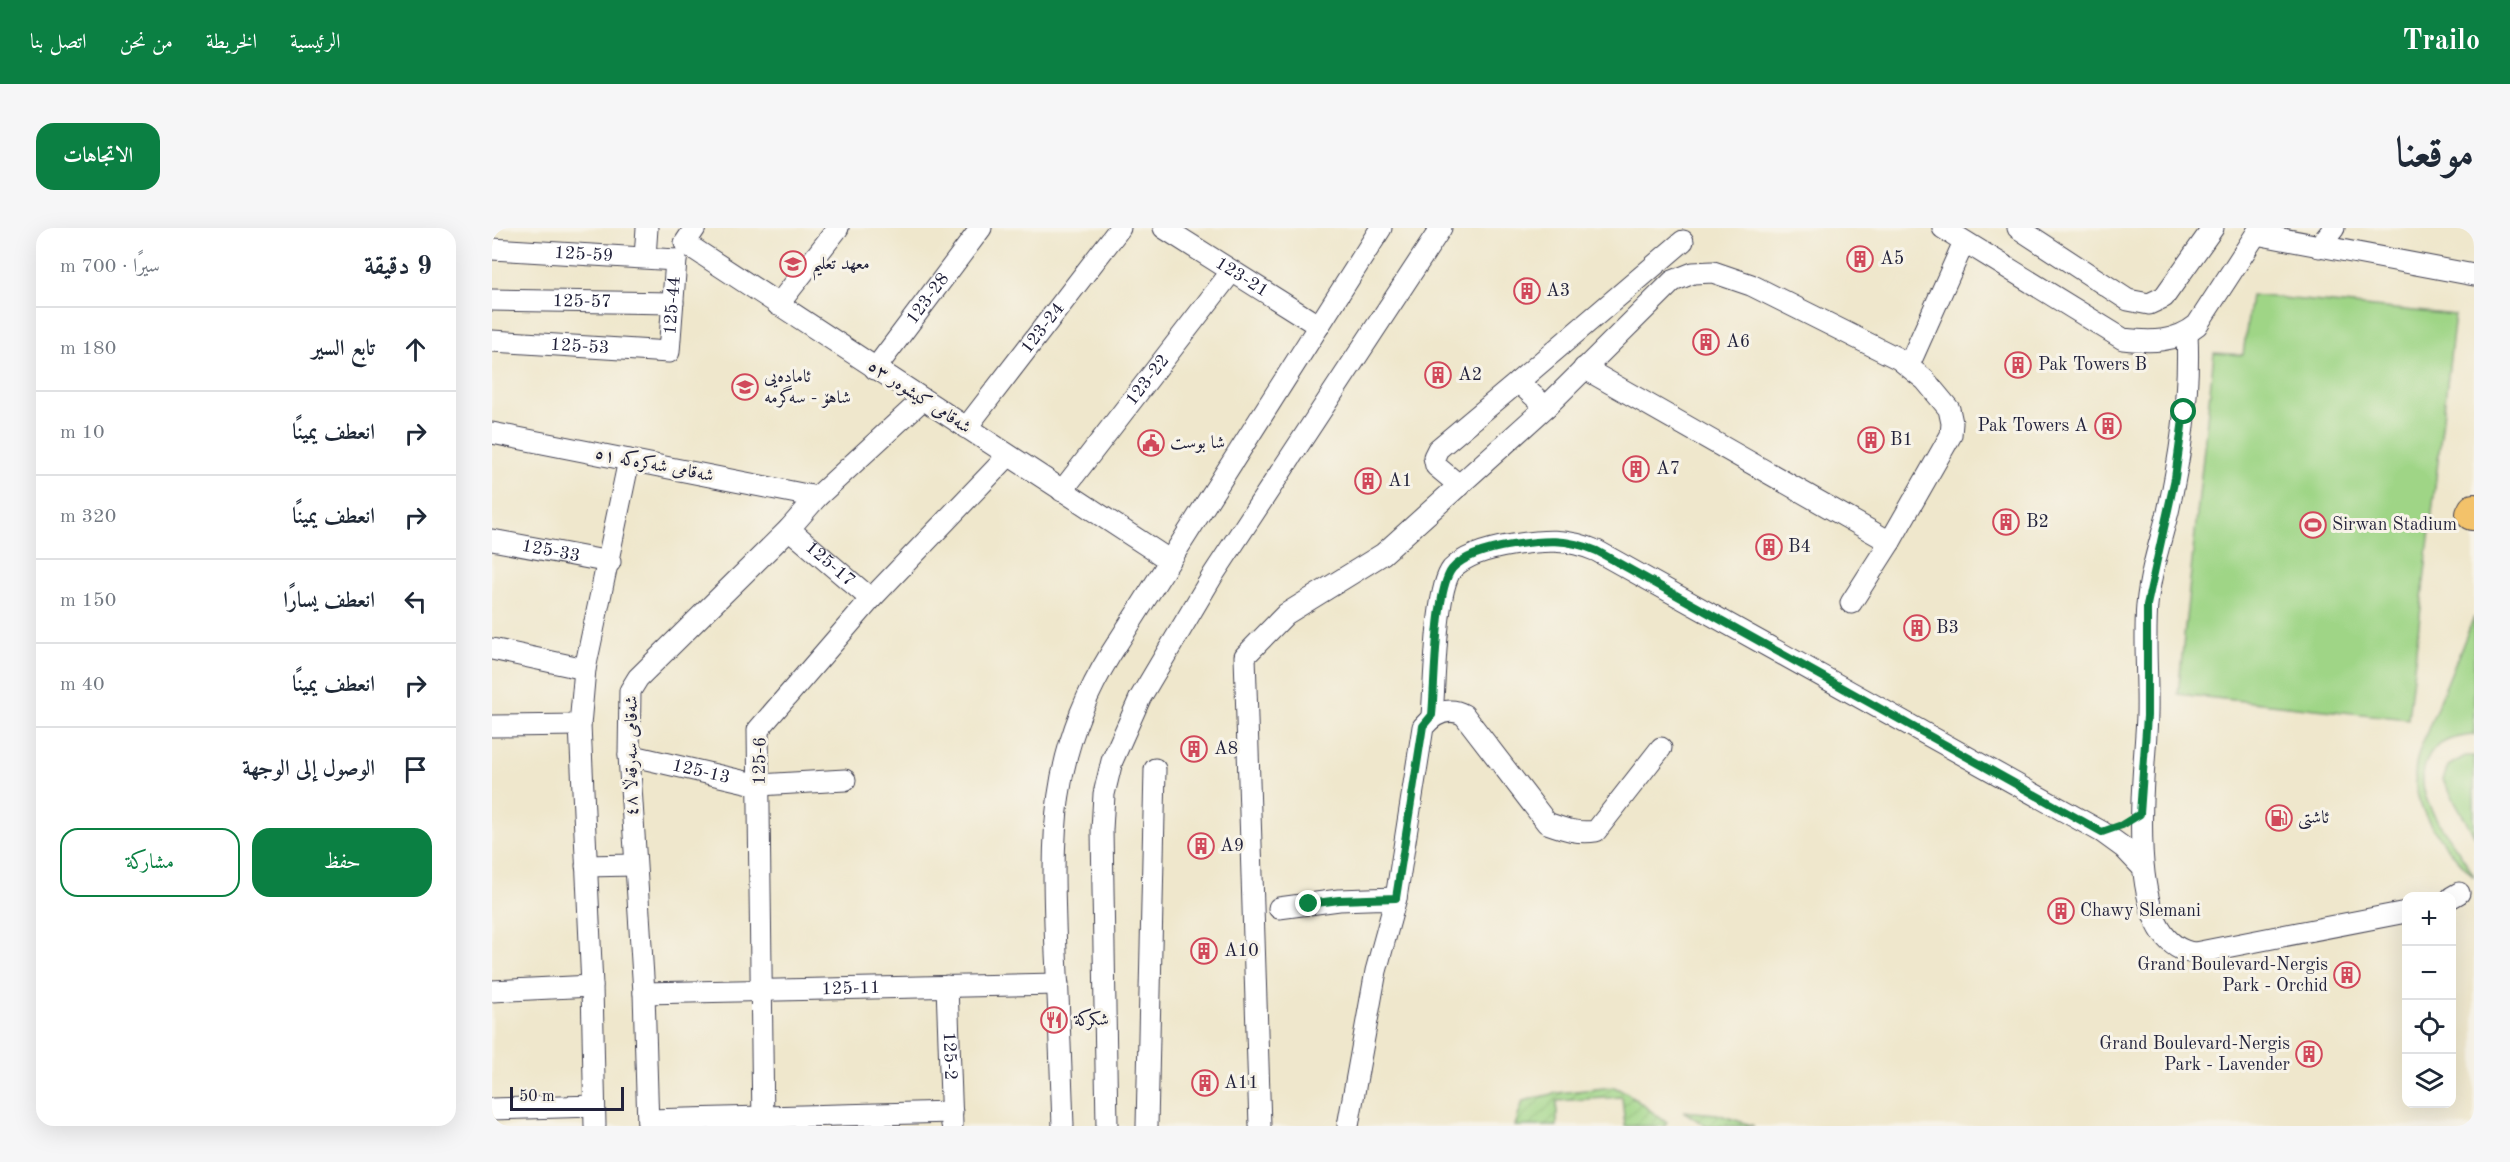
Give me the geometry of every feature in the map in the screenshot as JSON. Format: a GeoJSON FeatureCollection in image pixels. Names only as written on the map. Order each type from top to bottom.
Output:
{"type":"FeatureCollection","features":[{"type":"Feature","properties":{"kind":"street"},"geometry":{"type":"LineString","coordinates":[[645,257],[647,228]]}},
{"type":"Feature","properties":{"kind":"street"},"geometry":{"type":"LineString","coordinates":[[676,260],[694,250],[685,243],[695,228]]}},
{"type":"Feature","properties":{"kind":"street"},"geometry":{"type":"LineString","coordinates":[[778,305],[838,228]]}},
{"type":"Feature","properties":{"kind":"street","name":"123-28"},"geometry":{"type":"LineString","coordinates":[[875,369],[981,228]]}},
{"type":"Feature","properties":{"kind":"street","name":"123-24"},"geometry":{"type":"LineString","coordinates":[[966,428],[1120,228]]}},
{"type":"Feature","properties":{"kind":"street","name":"123-21"},"geometry":{"type":"LineString","coordinates":[[1164,228],[1319,326]]}},
{"type":"Feature","properties":{"kind":"street"},"geometry":{"type":"LineString","coordinates":[[1063,1126],[1053,850],[1059,788],[1065,760],[1093,682],[1381,228]]}},
{"type":"Feature","properties":{"kind":"street"},"geometry":{"type":"LineString","coordinates":[[1107,1126],[1102,830],[1104,794],[1112,762],[1140,698],[1213,575],[1441,228]]}},
{"type":"Feature","properties":{"kind":"street"},"geometry":{"type":"LineString","coordinates":[[2018,228],[2128,300],[2149,304],[2164,297],[2213,228]]}},
{"type":"Feature","properties":{"kind":"street"},"geometry":{"type":"LineString","coordinates":[[2319,248],[2334,228]]}},
{"type":"Feature","properties":{"kind":"street"},"geometry":{"type":"LineString","coordinates":[[1904,362],[1954,235],[2122,339],[2156,343],[2187,333],[2210,307],[2258,231],[2319,248],[2474,275]]}},
{"type":"Feature","properties":{"kind":"street"},"geometry":{"type":"LineString","coordinates":[[1460,486],[1436,466],[1434,457],[1438,449],[1612,304],[1683,241]]}},
{"type":"Feature","properties":{"kind":"street","name":"125-59"},"geometry":{"type":"LineString","coordinates":[[492,249],[676,260]]}},
{"type":"Feature","properties":{"kind":"street","name":"شەقامی کیشوەر ٥٣"},"geometry":{"type":"LineString","coordinates":[[694,250],[1169,560]]}},
{"type":"Feature","properties":{"kind":"street","name":"125-44"},"geometry":{"type":"LineString","coordinates":[[669,352],[676,260]]}},
{"type":"Feature","properties":{"kind":"street","name":"123-22"},"geometry":{"type":"LineString","coordinates":[[1062,491],[1232,271]]}},
{"type":"Feature","properties":{"kind":"street"},"geometry":{"type":"LineString","coordinates":[[1260,1126],[1245,656],[1286,614],[1383,554],[1546,407],[1673,281],[1693,273],[1713,272],[1751,285],[1904,362],[1949,409],[1952,423],[1951,435],[1890,542],[1851,603]]}},
{"type":"Feature","properties":{"kind":"street","name":"125-57"},"geometry":{"type":"LineString","coordinates":[[492,300],[672,303]]}},
{"type":"Feature","properties":{"kind":"street"},"geometry":{"type":"LineString","coordinates":[[1612,304],[1630,322]]}},
{"type":"Feature","properties":{"kind":"street"},"geometry":{"type":"LineString","coordinates":[[2187,333],[2188,368],[2180,445],[2147,605],[2147,716],[2140,814],[2143,868],[2161,929],[2171,944],[2186,952],[2204,952],[2402,913]]}},
{"type":"Feature","properties":{"kind":"street","name":"125-53"},"geometry":{"type":"LineString","coordinates":[[492,341],[669,352]]}},
{"type":"Feature","properties":{"kind":"street"},"geometry":{"type":"LineString","coordinates":[[1584,368],[1890,542]]}},
{"type":"Feature","properties":{"kind":"street"},"geometry":{"type":"LineString","coordinates":[[1518,382],[1546,407]]}},
{"type":"Feature","properties":{"kind":"street","name":"شەقامی سەرقەڵا ٤٨"},"geometry":{"type":"LineString","coordinates":[[648,1123],[644,993],[634,865],[629,755],[630,691],[638,678],[789,529],[817,497],[922,400]]}},
{"type":"Feature","properties":{"kind":"street","name":"شەقامی شەکرەکە ٥١"},"geometry":{"type":"LineString","coordinates":[[492,433],[817,497]]}},
{"type":"Feature","properties":{"kind":"street","name":"125-6"},"geometry":{"type":"LineString","coordinates":[[763,1121],[758,730],[871,599],[1008,456]]}},
{"type":"Feature","properties":{"kind":"street"},"geometry":{"type":"LineString","coordinates":[[492,1109],[595,1116],[592,986],[580,725],[585,669],[610,562],[629,460]]}},
{"type":"Feature","properties":{"kind":"street","name":"125-17"},"geometry":{"type":"LineString","coordinates":[[789,529],[871,599]]}},
{"type":"Feature","properties":{"kind":"street","name":"125-33"},"geometry":{"type":"LineString","coordinates":[[492,540],[610,562]]}},
{"type":"Feature","properties":{"kind":"street"},"geometry":{"type":"LineString","coordinates":[[1348,1126],[1376,970],[1396,898],[1423,726],[1432,715],[1441,599],[1452,569],[1476,554],[1497,547],[1541,540],[1569,541],[1597,551],[2102,832],[2124,848],[2143,868]]}},
{"type":"Feature","properties":{"kind":"street"},"geometry":{"type":"LineString","coordinates":[[492,650],[585,669]]}},
{"type":"Feature","properties":{"kind":"street"},"geometry":{"type":"LineString","coordinates":[[1432,715],[1457,711],[1464,716],[1547,823],[1576,832],[1596,831],[1605,823],[1661,748]]}},
{"type":"Feature","properties":{"kind":"street"},"geometry":{"type":"LineString","coordinates":[[492,726],[580,725]]}},
{"type":"Feature","properties":{"kind":"street","name":"125-13"},"geometry":{"type":"LineString","coordinates":[[629,755],[759,785],[845,780]]}},
{"type":"Feature","properties":{"kind":"street"},"geometry":{"type":"LineString","coordinates":[[1147,1126],[1155,769]]}},
{"type":"Feature","properties":{"kind":"street"},"geometry":{"type":"LineString","coordinates":[[2102,832],[2122,825],[2140,814]]}},
{"type":"Feature","properties":{"kind":"street"},"geometry":{"type":"LineString","coordinates":[[586,866],[634,865]]}},
{"type":"Feature","properties":{"kind":"street"},"geometry":{"type":"LineString","coordinates":[[1279,908],[1339,900],[1396,898]]}},
{"type":"Feature","properties":{"kind":"street","name":"125-11"},"geometry":{"type":"LineString","coordinates":[[644,993],[1058,984]]}},
{"type":"Feature","properties":{"kind":"street"},"geometry":{"type":"LineString","coordinates":[[492,991],[592,986]]}},
{"type":"Feature","properties":{"kind":"street","name":"125-2"},"geometry":{"type":"LineString","coordinates":[[947,986],[952,1119]]}},
{"type":"Feature","properties":{"kind":"street"},"geometry":{"type":"LineString","coordinates":[[648,1123],[952,1119]]}},
{"type":"Feature","properties":{"kind":"green space","name":"Sirwan Stadium"},"geometry":{"type":"Polygon","coordinates":[[[2251,295],[2455,315],[2408,719],[2178,694],[2214,353],[2243,355],[2251,295]]]}},
{"type":"Feature","properties":{"kind":"green space"},"geometry":{"type":"Polygon","coordinates":[[[2474,617],[2474,735],[2447,741],[2435,748],[2427,760],[2423,776],[2424,791],[2430,806],[2474,877],[2437,835],[2428,819],[2420,803],[2416,786],[2416,768],[2420,749],[2474,617]]]}},
{"type":"Feature","properties":{"kind":"green space"},"geometry":{"type":"Polygon","coordinates":[[[2465,756],[2474,756],[2474,835],[2443,780],[2448,766],[2465,756]]]}},
{"type":"Feature","properties":{"kind":"green space"},"geometry":{"type":"Polygon","coordinates":[[[1614,1087],[1627,1093],[1667,1123],[1665,1126],[1625,1126],[1622,1097],[1557,1101],[1557,1126],[1515,1126],[1523,1101],[1557,1093],[1614,1087]]]}},
{"type":"Feature","properties":{"kind":"green space"},"geometry":{"type":"Polygon","coordinates":[[[1683,1111],[1717,1114],[1754,1126],[1706,1126],[1683,1111]]]}},
{"type":"Feature","properties":{"kind":"place","name":"A5"},"geometry":{"type":"Point","coordinates":[1860,259]}},
{"type":"Feature","properties":{"kind":"place","name":"معهد تعليم"},"geometry":{"type":"Point","coordinates":[793,264]}},
{"type":"Feature","properties":{"kind":"place","name":"A3"},"geometry":{"type":"Point","coordinates":[1527,291]}},
{"type":"Feature","properties":{"kind":"place","name":"A6"},"geometry":{"type":"Point","coordinates":[1706,342]}},
{"type":"Feature","properties":{"kind":"place","name":"Pak Towers B"},"geometry":{"type":"Point","coordinates":[2018,365]}},
{"type":"Feature","properties":{"kind":"place","name":"A2"},"geometry":{"type":"Point","coordinates":[1438,375]}},
{"type":"Feature","properties":{"kind":"place","name":"ئامادەیی شاهۆ - سەگرمە"},"geometry":{"type":"Point","coordinates":[745,387]}},
{"type":"Feature","properties":{"kind":"place","name":"Pak Towers A"},"geometry":{"type":"Point","coordinates":[2108,426]}},
{"type":"Feature","properties":{"kind":"place","name":"B1"},"geometry":{"type":"Point","coordinates":[1871,440]}},
{"type":"Feature","properties":{"kind":"place","name":"شا بوست"},"geometry":{"type":"Point","coordinates":[1151,443]}},
{"type":"Feature","properties":{"kind":"place","name":"A7"},"geometry":{"type":"Point","coordinates":[1636,469]}},
{"type":"Feature","properties":{"kind":"place","name":"A1"},"geometry":{"type":"Point","coordinates":[1368,481]}},
{"type":"Feature","properties":{"kind":"place","name":"B2"},"geometry":{"type":"Point","coordinates":[2006,522]}},
{"type":"Feature","properties":{"kind":"place","name":"Sirwan Stadium"},"geometry":{"type":"Point","coordinates":[2313,525]}},
{"type":"Feature","properties":{"kind":"place","name":"B4"},"geometry":{"type":"Point","coordinates":[1769,547]}},
{"type":"Feature","properties":{"kind":"place","name":"B3"},"geometry":{"type":"Point","coordinates":[1917,628]}},
{"type":"Feature","properties":{"kind":"place","name":"A8"},"geometry":{"type":"Point","coordinates":[1194,749]}},
{"type":"Feature","properties":{"kind":"place","name":"ئاشتی"},"geometry":{"type":"Point","coordinates":[2279,818]}},
{"type":"Feature","properties":{"kind":"place","name":"A9"},"geometry":{"type":"Point","coordinates":[1201,846]}},
{"type":"Feature","properties":{"kind":"place","name":"Chawy Slemani"},"geometry":{"type":"Point","coordinates":[2061,911]}},
{"type":"Feature","properties":{"kind":"place","name":"A10"},"geometry":{"type":"Point","coordinates":[1204,951]}},
{"type":"Feature","properties":{"kind":"place","name":"Grand Boulevard-Nergis Park - Orchid"},"geometry":{"type":"Point","coordinates":[2347,975]}},
{"type":"Feature","properties":{"kind":"place","name":"شكركة"},"geometry":{"type":"Point","coordinates":[1054,1020]}},
{"type":"Feature","properties":{"kind":"place","name":"Grand Boulevard-Nergis Park - Lavender"},"geometry":{"type":"Point","coordinates":[2309,1054]}},
{"type":"Feature","properties":{"kind":"place","name":"A11"},"geometry":{"type":"Point","coordinates":[1205,1083]}},
{"type":"Feature","properties":{"kind":"route"},"geometry":{"type":"LineString","coordinates":[[1309,904],[1339,900],[1396,898],[1423,726],[1432,715],[1441,599],[1452,569],[1476,554],[1497,547],[1541,540],[1569,541],[1597,551],[2102,832],[2131,820],[2140,814],[2145,752],[2147,605],[2154,563],[2175,478],[2184,412]]}}]}
